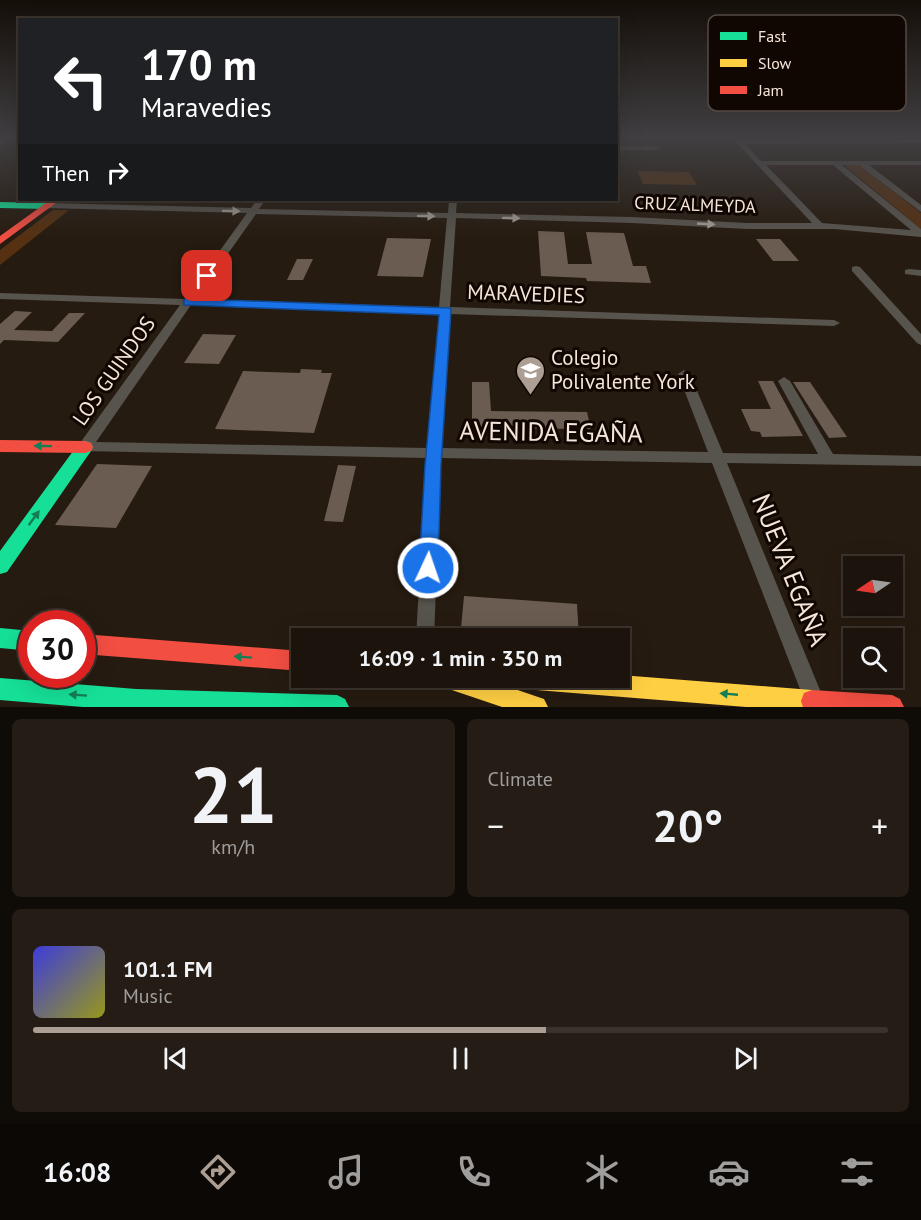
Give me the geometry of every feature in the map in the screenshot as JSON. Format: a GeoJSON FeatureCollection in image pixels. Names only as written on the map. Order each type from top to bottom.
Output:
{"type":"FeatureCollection","features":[{"type":"Feature","properties":{"kind":"main road","name":"CRUZ ALMEYDA"},"geometry":{"type":"LineString","coordinates":[[0,205],[51,203]]}},
{"type":"Feature","properties":{"kind":"main road"},"geometry":{"type":"LineString","coordinates":[[0,241],[51,203]]}},
{"type":"Feature","properties":{"kind":"main road","name":"AVENIDA EGAÑA"},"geometry":{"type":"LineString","coordinates":[[0,446],[85,447]]}},
{"type":"Feature","properties":{"kind":"main road","name":"LOS GUINDOS"},"geometry":{"type":"LineString","coordinates":[[0,566],[85,447]]}},
{"type":"Feature","properties":{"kind":"main road"},"geometry":{"type":"LineString","coordinates":[[0,638],[18,639]]}},
{"type":"Feature","properties":{"kind":"main road"},"geometry":{"type":"LineString","coordinates":[[96,646],[291,660]]}},
{"type":"Feature","properties":{"kind":"main road"},"geometry":{"type":"LineString","coordinates":[[630,686],[892,707]]}},
{"type":"Feature","properties":{"kind":"main road"},"geometry":{"type":"LineString","coordinates":[[3,687],[136,700],[337,707]]}},
{"type":"Feature","properties":{"kind":"main road"},"geometry":{"type":"LineString","coordinates":[[478,688],[536,707]]}},
{"type":"Feature","properties":{"kind":"street"},"geometry":{"type":"LineString","coordinates":[[767,172],[820,226]]}},
{"type":"Feature","properties":{"kind":"street"},"geometry":{"type":"LineString","coordinates":[[846,172],[921,234]]}},
{"type":"Feature","properties":{"kind":"street"},"geometry":{"type":"LineString","coordinates":[[873,172],[921,209]]}},
{"type":"Feature","properties":{"kind":"street","name":"LOS GUINDOS"},"geometry":{"type":"LineString","coordinates":[[85,447],[260,201]]}},
{"type":"Feature","properties":{"kind":"street"},"geometry":{"type":"LineString","coordinates":[[426,628],[434,454],[453,201]]}},
{"type":"Feature","properties":{"kind":"street","name":"CRUZ ALMEYDA"},"geometry":{"type":"LineString","coordinates":[[51,203],[747,226],[820,226],[921,234]]}},
{"type":"Feature","properties":{"kind":"street"},"geometry":{"type":"LineString","coordinates":[[856,269],[921,341]]}},
{"type":"Feature","properties":{"kind":"street"},"geometry":{"type":"LineString","coordinates":[[909,272],[921,273]]}},
{"type":"Feature","properties":{"kind":"street","name":"MARAVEDIES"},"geometry":{"type":"LineString","coordinates":[[0,296],[834,323]]}},
{"type":"Feature","properties":{"kind":"street","name":"NUEVA EGAÑA"},"geometry":{"type":"LineString","coordinates":[[684,374],[814,701]]}},
{"type":"Feature","properties":{"kind":"street"},"geometry":{"type":"LineString","coordinates":[[784,381],[829,459]]}},
{"type":"Feature","properties":{"kind":"street","name":"AVENIDA EGAÑA"},"geometry":{"type":"LineString","coordinates":[[85,447],[921,461]]}},
{"type":"Feature","properties":{"kind":"shaded area"},"geometry":{"type":"Polygon","coordinates":[[[637,172],[689,172],[697,185],[643,184],[637,172]]]}},
{"type":"Feature","properties":{"kind":"shaded area"},"geometry":{"type":"Polygon","coordinates":[[[852,172],[869,172],[921,213],[921,229],[852,172]]]}},
{"type":"Feature","properties":{"kind":"shaded area"},"geometry":{"type":"Polygon","coordinates":[[[53,210],[69,210],[0,265],[0,250],[53,210]]]}},
{"type":"Feature","properties":{"kind":"building"},"geometry":{"type":"Polygon","coordinates":[[[538,231],[564,232],[568,264],[592,264],[586,232],[624,233],[633,266],[646,266],[651,283],[587,281],[586,278],[541,276],[538,231]]]}},
{"type":"Feature","properties":{"kind":"building"},"geometry":{"type":"Polygon","coordinates":[[[387,238],[431,239],[423,277],[377,276],[387,238]]]}},
{"type":"Feature","properties":{"kind":"building"},"geometry":{"type":"Polygon","coordinates":[[[756,239],[780,239],[799,261],[773,261],[756,239]]]}},
{"type":"Feature","properties":{"kind":"building"},"geometry":{"type":"Polygon","coordinates":[[[297,259],[313,259],[303,280],[287,280],[297,259]]]}},
{"type":"Feature","properties":{"kind":"building"},"geometry":{"type":"Polygon","coordinates":[[[15,311],[32,312],[14,330],[52,331],[69,313],[85,313],[58,342],[4,340],[0,344],[0,324],[15,311]]]}},
{"type":"Feature","properties":{"kind":"building"},"geometry":{"type":"Polygon","coordinates":[[[203,334],[236,335],[219,364],[184,363],[203,334]]]}},
{"type":"Feature","properties":{"kind":"building"},"geometry":{"type":"Polygon","coordinates":[[[301,369],[332,373],[314,433],[215,429],[243,371],[300,373],[301,369]]]}},
{"type":"Feature","properties":{"kind":"building"},"geometry":{"type":"Polygon","coordinates":[[[758,381],[773,381],[803,436],[762,437],[760,432],[751,431],[741,409],[771,409],[758,381]]]}},
{"type":"Feature","properties":{"kind":"building"},"geometry":{"type":"Polygon","coordinates":[[[472,382],[489,382],[491,411],[587,412],[591,429],[472,428],[472,382]]]}},
{"type":"Feature","properties":{"kind":"building"},"geometry":{"type":"Polygon","coordinates":[[[793,382],[810,382],[847,437],[829,438],[793,382]]]}},
{"type":"Feature","properties":{"kind":"building"},"geometry":{"type":"Polygon","coordinates":[[[97,464],[152,466],[116,528],[55,525],[97,464]]]}},
{"type":"Feature","properties":{"kind":"building"},"geometry":{"type":"Polygon","coordinates":[[[338,465],[356,466],[343,522],[324,521],[338,465]]]}},
{"type":"Feature","properties":{"kind":"building"},"geometry":{"type":"Polygon","coordinates":[[[464,596],[577,604],[578,628],[461,628],[464,596]]]}},
{"type":"Feature","properties":{"kind":"traffic: fast"},"geometry":{"type":"LineString","coordinates":[[0,205],[47,206]]}},
{"type":"Feature","properties":{"kind":"traffic: fast"},"geometry":{"type":"LineString","coordinates":[[0,566],[85,447]]}},
{"type":"Feature","properties":{"kind":"traffic: fast"},"geometry":{"type":"LineString","coordinates":[[0,638],[18,640]]}},
{"type":"Feature","properties":{"kind":"traffic: fast"},"geometry":{"type":"LineString","coordinates":[[0,689],[136,700],[337,707]]}},
{"type":"Feature","properties":{"kind":"traffic: slow"},"geometry":{"type":"LineString","coordinates":[[630,686],[812,701]]}},
{"type":"Feature","properties":{"kind":"traffic: slow"},"geometry":{"type":"LineString","coordinates":[[478,688],[536,707]]}},
{"type":"Feature","properties":{"kind":"traffic: jam"},"geometry":{"type":"LineString","coordinates":[[0,241],[54,201]]}},
{"type":"Feature","properties":{"kind":"traffic: jam"},"geometry":{"type":"LineString","coordinates":[[0,446],[85,447]]}},
{"type":"Feature","properties":{"kind":"traffic: jam"},"geometry":{"type":"LineString","coordinates":[[96,645],[291,660]]}},
{"type":"Feature","properties":{"kind":"traffic: jam"},"geometry":{"type":"LineString","coordinates":[[812,701],[892,707]]}},
{"type":"Feature","properties":{"kind":"place","name":"Colegio Polivalente York"},"geometry":{"type":"Point","coordinates":[530,396]}},
{"type":"Feature","properties":{"kind":"route"},"geometry":{"type":"LineString","coordinates":[[207,276],[188,302],[445,311],[433,465],[428,568]]}}]}
